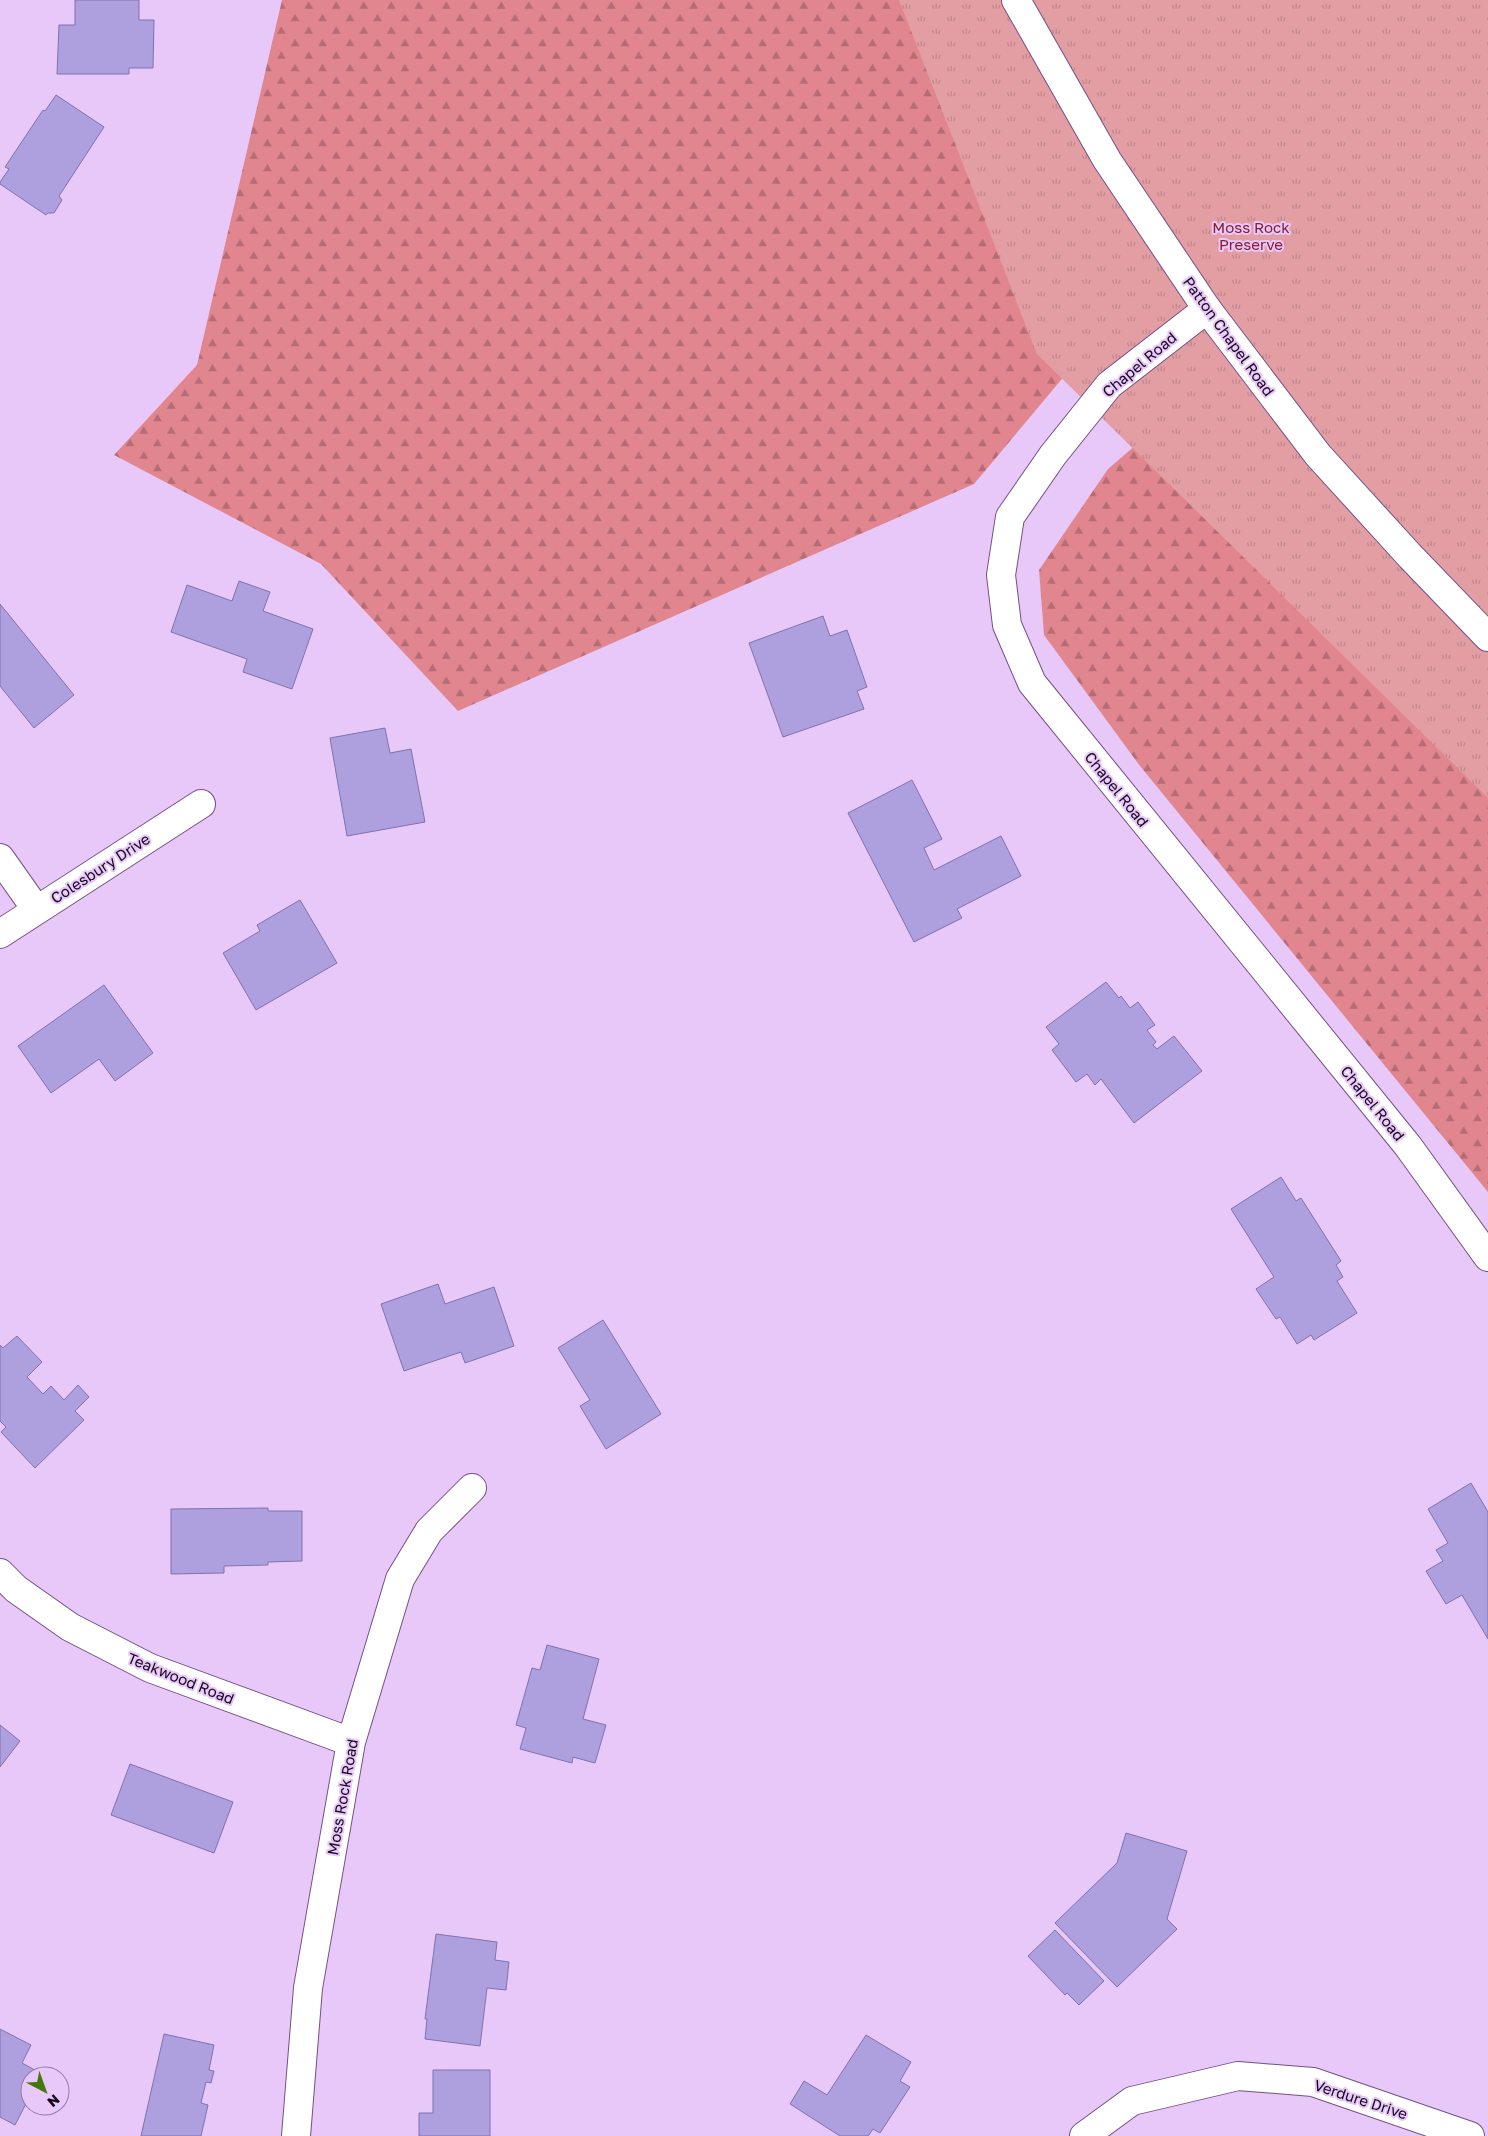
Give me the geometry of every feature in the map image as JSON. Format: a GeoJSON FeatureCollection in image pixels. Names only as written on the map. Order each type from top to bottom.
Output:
{"type":"FeatureCollection","features":[{"type":"Feature","properties":{"kind":"street","name":"Patton Chapel Road"},"geometry":{"type":"LineString","coordinates":[[1016,0],[1107,160],[1207,309],[1318,455],[1410,556],[1488,637]]}},
{"type":"Feature","properties":{"kind":"street","name":"Chapel Road"},"geometry":{"type":"LineString","coordinates":[[1207,309],[1109,386],[1053,455],[1010,517],[1001,576],[1007,625],[1032,683],[1408,1146],[1488,1257]]}},
{"type":"Feature","properties":{"kind":"street","name":"Colesbury Drive"},"geometry":{"type":"LineString","coordinates":[[0,934],[201,804]]}},
{"type":"Feature","properties":{"kind":"street"},"geometry":{"type":"LineString","coordinates":[[0,858],[36,909]]}},
{"type":"Feature","properties":{"kind":"street","name":"Moss Rock Road"},"geometry":{"type":"LineString","coordinates":[[296,2136],[308,1988],[350,1742],[400,1579],[429,1531],[472,1488]]}},
{"type":"Feature","properties":{"kind":"street","name":"Teakwood Road"},"geometry":{"type":"LineString","coordinates":[[0,1573],[16,1588],[70,1627],[150,1668],[350,1742]]}},
{"type":"Feature","properties":{"kind":"street","name":"Verdure Drive"},"geometry":{"type":"LineString","coordinates":[[1084,2136],[1132,2101],[1238,2076],[1313,2082],[1470,2136]]}},
{"type":"Feature","properties":{"kind":"green space"},"geometry":{"type":"Polygon","coordinates":[[[282,0],[955,0],[1102,331],[974,484],[458,711],[321,564],[114,455],[197,365],[282,0]]]}},
{"type":"Feature","properties":{"kind":"green space","name":"Moss Rock Preserve"},"geometry":{"type":"Polygon","coordinates":[[[899,0],[1488,0],[1488,798],[1037,354],[899,0]]]}},
{"type":"Feature","properties":{"kind":"green space"},"geometry":{"type":"Polygon","coordinates":[[[1172,414],[1488,730],[1488,1192],[1140,766],[1044,635],[1039,570],[1108,469],[1172,414]]]}},
{"type":"Feature","properties":{"kind":"building"},"geometry":{"type":"Polygon","coordinates":[[[75,0],[139,0],[139,20],[154,20],[153,68],[129,68],[129,74],[57,74],[59,25],[75,25],[75,0]]]}},
{"type":"Feature","properties":{"kind":"building"},"geometry":{"type":"Polygon","coordinates":[[[56,95],[104,127],[59,196],[62,200],[54,213],[46,215],[0,184],[0,182],[9,169],[5,167],[43,110],[45,111],[56,95]]]}},
{"type":"Feature","properties":{"kind":"building"},"geometry":{"type":"Polygon","coordinates":[[[239,581],[270,592],[263,611],[313,629],[292,689],[243,672],[247,659],[171,632],[187,585],[232,601],[239,581]]]}},
{"type":"Feature","properties":{"kind":"building"},"geometry":{"type":"Polygon","coordinates":[[[0,604],[74,695],[34,728],[0,686],[0,604]]]}},
{"type":"Feature","properties":{"kind":"building"},"geometry":{"type":"Polygon","coordinates":[[[823,616],[830,636],[847,630],[867,687],[857,691],[864,709],[783,737],[749,643],[823,616]]]}},
{"type":"Feature","properties":{"kind":"building"},"geometry":{"type":"Polygon","coordinates":[[[385,728],[390,753],[411,749],[425,822],[347,836],[330,738],[385,728]]]}},
{"type":"Feature","properties":{"kind":"building"},"geometry":{"type":"Polygon","coordinates":[[[912,780],[942,839],[924,848],[934,870],[1001,836],[1021,876],[957,909],[962,918],[914,942],[848,813],[912,780]]]}},
{"type":"Feature","properties":{"kind":"building"},"geometry":{"type":"Polygon","coordinates":[[[300,900],[337,963],[256,1010],[223,953],[260,931],[257,925],[300,900]]]}},
{"type":"Feature","properties":{"kind":"building"},"geometry":{"type":"Polygon","coordinates":[[[1106,982],[1119,998],[1121,996],[1130,1008],[1138,1002],[1155,1025],[1147,1030],[1156,1042],[1153,1045],[1157,1049],[1174,1036],[1202,1071],[1134,1123],[1101,1079],[1095,1085],[1087,1074],[1076,1082],[1052,1050],[1059,1044],[1046,1027],[1106,982]]]}},
{"type":"Feature","properties":{"kind":"building"},"geometry":{"type":"Polygon","coordinates":[[[104,985],[153,1053],[115,1081],[99,1059],[51,1093],[18,1046],[104,985]]]}},
{"type":"Feature","properties":{"kind":"building"},"geometry":{"type":"Polygon","coordinates":[[[1281,1177],[1296,1201],[1301,1198],[1341,1261],[1336,1265],[1343,1277],[1337,1281],[1357,1313],[1314,1340],[1311,1335],[1297,1344],[1280,1317],[1276,1319],[1256,1289],[1274,1277],[1231,1209],[1281,1177]]]}},
{"type":"Feature","properties":{"kind":"building"},"geometry":{"type":"Polygon","coordinates":[[[438,1284],[445,1304],[494,1287],[514,1346],[465,1363],[461,1352],[404,1371],[381,1304],[438,1284]]]}},
{"type":"Feature","properties":{"kind":"building"},"geometry":{"type":"Polygon","coordinates":[[[603,1320],[661,1414],[606,1449],[580,1406],[590,1400],[558,1348],[603,1320]]]}},
{"type":"Feature","properties":{"kind":"building"},"geometry":{"type":"Polygon","coordinates":[[[17,1336],[42,1362],[27,1377],[43,1394],[51,1386],[64,1400],[78,1385],[89,1397],[75,1411],[84,1420],[35,1468],[1,1432],[6,1427],[0,1421],[0,1345],[3,1348],[17,1336]]]}},
{"type":"Feature","properties":{"kind":"building"},"geometry":{"type":"Polygon","coordinates":[[[1471,1483],[1488,1512],[1488,1639],[1462,1595],[1446,1604],[1426,1571],[1443,1561],[1436,1550],[1448,1543],[1428,1509],[1471,1483]]]}},
{"type":"Feature","properties":{"kind":"building"},"geometry":{"type":"Polygon","coordinates":[[[268,1508],[268,1511],[302,1511],[302,1561],[268,1562],[268,1565],[224,1566],[224,1573],[171,1574],[171,1509],[268,1508]]]}},
{"type":"Feature","properties":{"kind":"building"},"geometry":{"type":"Polygon","coordinates":[[[547,1645],[599,1659],[583,1719],[606,1725],[595,1763],[573,1757],[572,1763],[520,1749],[526,1728],[516,1725],[532,1668],[540,1670],[547,1645]]]}},
{"type":"Feature","properties":{"kind":"building"},"geometry":{"type":"Polygon","coordinates":[[[0,1725],[20,1741],[0,1767],[0,1725]]]}},
{"type":"Feature","properties":{"kind":"building"},"geometry":{"type":"Polygon","coordinates":[[[130,1764],[233,1802],[214,1853],[111,1815],[130,1764]]]}},
{"type":"Feature","properties":{"kind":"building"},"geometry":{"type":"Polygon","coordinates":[[[1126,1833],[1187,1851],[1167,1919],[1177,1929],[1117,1987],[1055,1923],[1117,1863],[1126,1833]]]}},
{"type":"Feature","properties":{"kind":"building"},"geometry":{"type":"Polygon","coordinates":[[[1055,1930],[1104,1981],[1079,2005],[1067,1993],[1065,1995],[1028,1956],[1055,1930]]]}},
{"type":"Feature","properties":{"kind":"building"},"geometry":{"type":"Polygon","coordinates":[[[436,1934],[497,1942],[495,1960],[509,1962],[506,1990],[487,1988],[480,2046],[425,2039],[427,2019],[425,2019],[436,1934]]]}},
{"type":"Feature","properties":{"kind":"building"},"geometry":{"type":"Polygon","coordinates":[[[0,2029],[31,2045],[22,2063],[27,2066],[20,2066],[20,2115],[15,2125],[0,2117],[0,2029]]]}},
{"type":"Feature","properties":{"kind":"building"},"geometry":{"type":"Polygon","coordinates":[[[164,2034],[214,2045],[209,2070],[214,2071],[211,2083],[206,2082],[201,2103],[208,2105],[201,2136],[141,2136],[164,2034]]]}},
{"type":"Feature","properties":{"kind":"building"},"geometry":{"type":"Polygon","coordinates":[[[866,2035],[911,2062],[900,2081],[910,2087],[880,2133],[873,2129],[868,2136],[840,2136],[790,2104],[804,2081],[827,2095],[866,2035]]]}},
{"type":"Feature","properties":{"kind":"building"},"geometry":{"type":"Polygon","coordinates":[[[433,2070],[490,2070],[490,2136],[419,2136],[419,2113],[433,2113],[433,2070]]]}}]}
